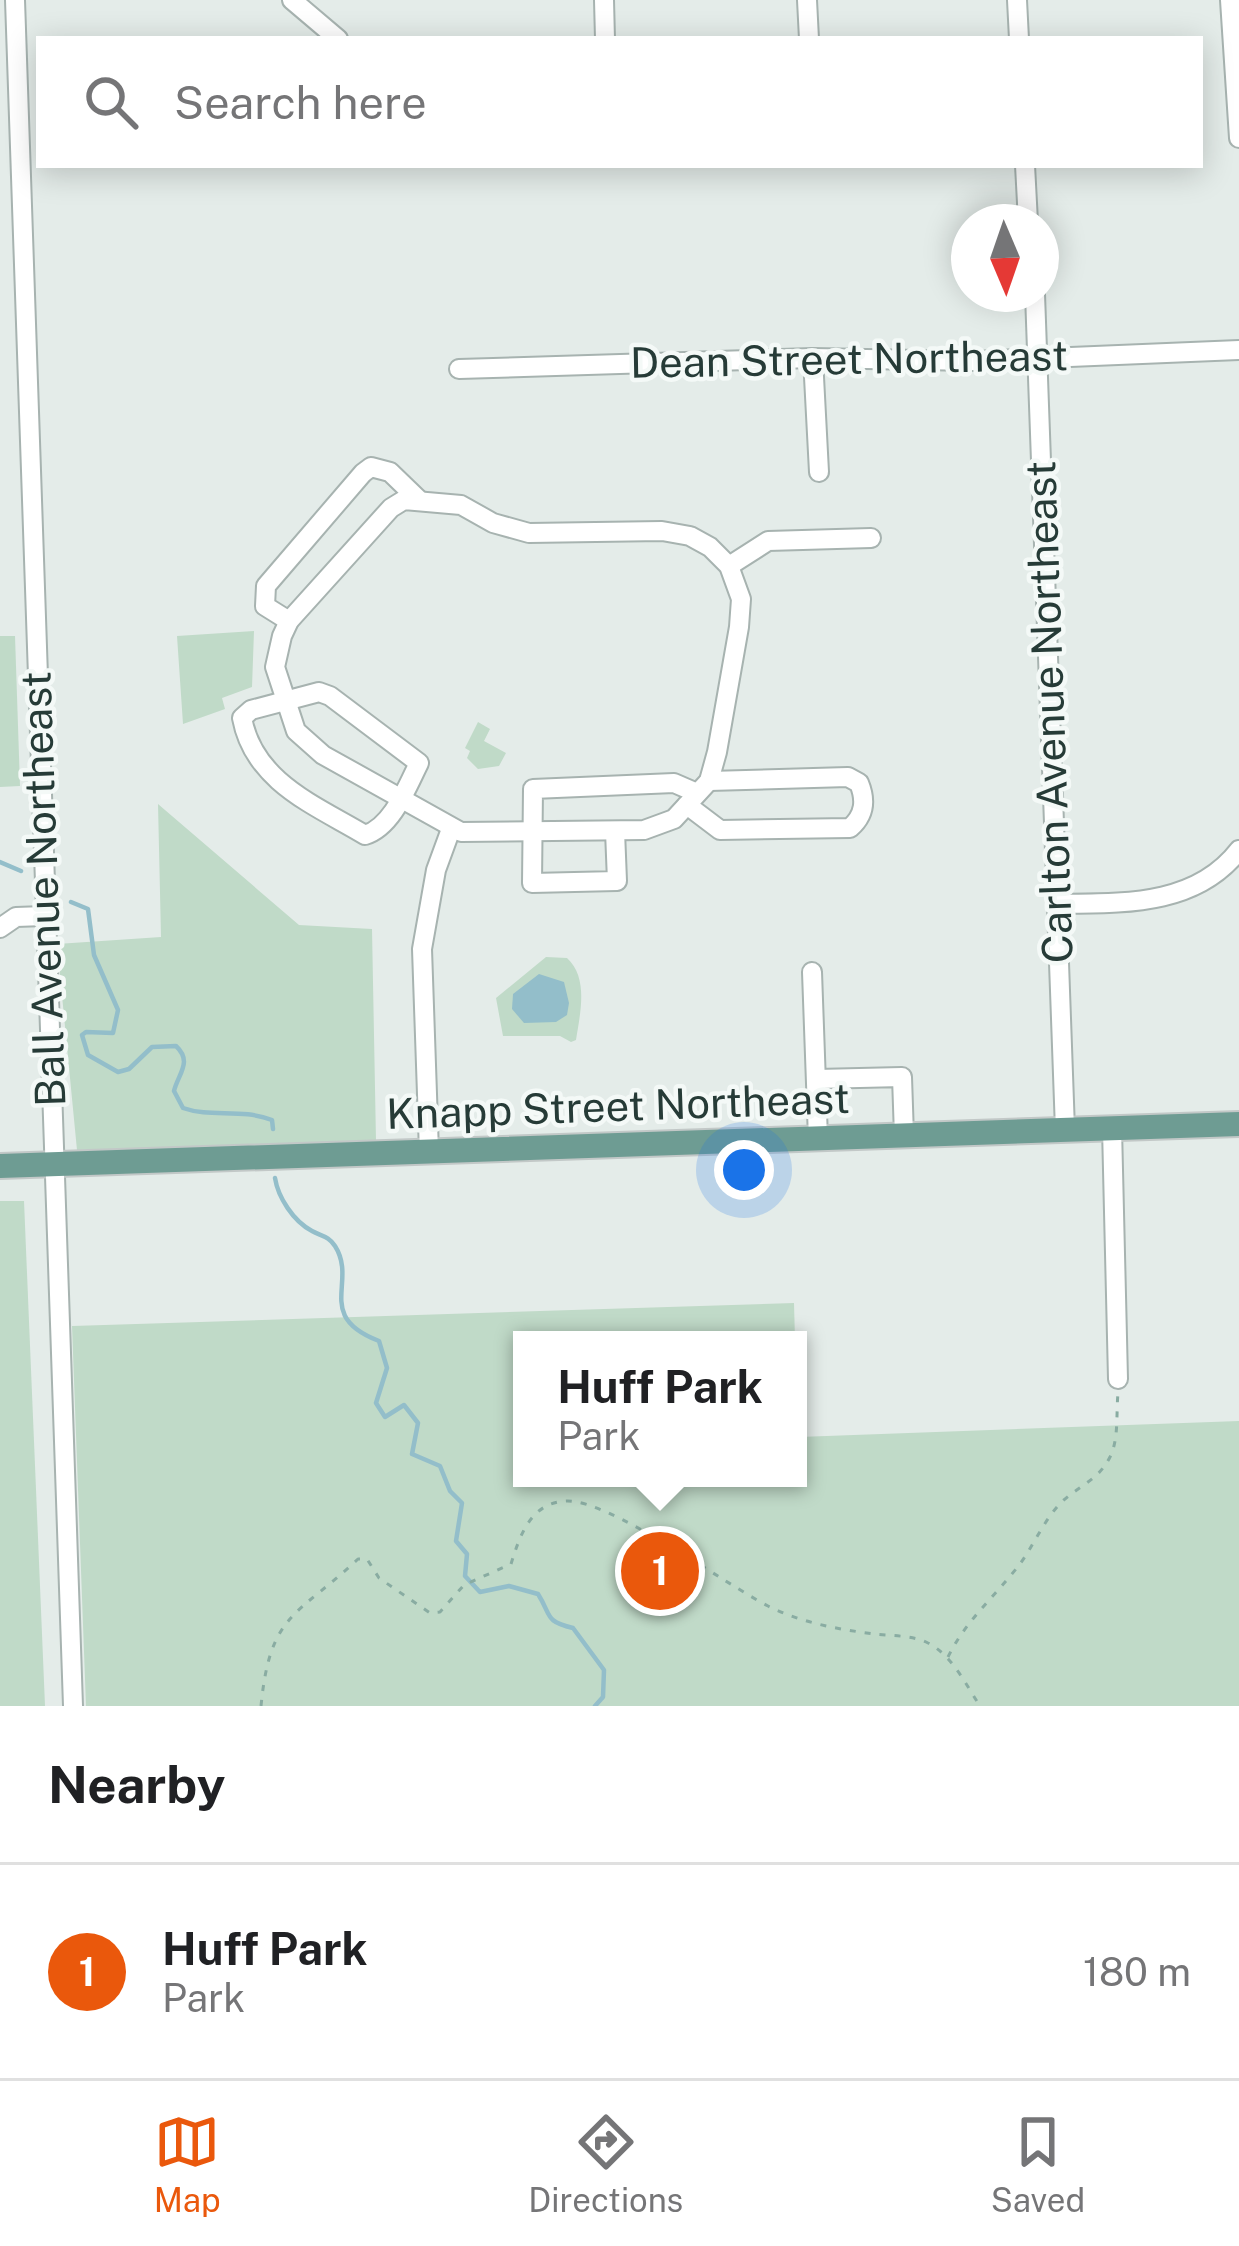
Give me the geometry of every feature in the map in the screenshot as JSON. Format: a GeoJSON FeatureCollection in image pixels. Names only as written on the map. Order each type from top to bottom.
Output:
{"type":"FeatureCollection","features":[{"type":"Feature","properties":{"kind":"main road","name":"Knapp Street Northeast"},"geometry":{"type":"LineString","coordinates":[[0,1166],[1239,1124]]}},
{"type":"Feature","properties":{"kind":"street","name":"Ball Avenue Northeast"},"geometry":{"type":"LineString","coordinates":[[15,0],[73,1706]]}},
{"type":"Feature","properties":{"kind":"street"},"geometry":{"type":"LineString","coordinates":[[292,0],[334,36]]}},
{"type":"Feature","properties":{"kind":"street"},"geometry":{"type":"LineString","coordinates":[[604,0],[605,36]]}},
{"type":"Feature","properties":{"kind":"street"},"geometry":{"type":"LineString","coordinates":[[808,0],[809,36]]}},
{"type":"Feature","properties":{"kind":"street"},"geometry":{"type":"LineString","coordinates":[[1017,0],[1019,36]]}},
{"type":"Feature","properties":{"kind":"street"},"geometry":{"type":"LineString","coordinates":[[1230,0],[1239,138]]}},
{"type":"Feature","properties":{"kind":"street"},"geometry":{"type":"LineString","coordinates":[[1024,168],[1027,204]]}},
{"type":"Feature","properties":{"kind":"street","name":"Carlton Avenue Northeast"},"geometry":{"type":"LineString","coordinates":[[1036,312],[1065,1130]]}},
{"type":"Feature","properties":{"kind":"street","name":"Dean Street Northeast"},"geometry":{"type":"LineString","coordinates":[[460,370],[813,358],[972,361],[1239,350]]}},
{"type":"Feature","properties":{"kind":"street"},"geometry":{"type":"LineString","coordinates":[[813,358],[818,472]]}},
{"type":"Feature","properties":{"kind":"street"},"geometry":{"type":"LineString","coordinates":[[289,620],[265,606],[266,586],[370,466],[390,472],[419,500]]}},
{"type":"Feature","properties":{"kind":"street"},"geometry":{"type":"LineString","coordinates":[[404,500],[461,505],[494,524],[529,532],[676,533],[710,547],[730,566],[741,598],[740,627],[698,793],[674,819],[644,830],[451,829],[322,755],[296,730],[275,668],[289,620],[391,508],[404,500]]}},
{"type":"Feature","properties":{"kind":"street"},"geometry":{"type":"LineString","coordinates":[[730,566],[768,541],[871,538]]}},
{"type":"Feature","properties":{"kind":"street"},"geometry":{"type":"LineString","coordinates":[[324,692],[419,764],[400,800],[379,830],[364,835],[275,782],[248,742],[242,718],[250,710],[324,692]]}},
{"type":"Feature","properties":{"kind":"street"},"geometry":{"type":"LineString","coordinates":[[615,831],[617,880],[532,883],[532,789],[674,783],[698,793],[848,777],[859,783],[862,813],[850,827],[720,830],[698,793]]}},
{"type":"Feature","properties":{"kind":"street"},"geometry":{"type":"LineString","coordinates":[[429,1152],[422,949],[436,870],[451,829]]}},
{"type":"Feature","properties":{"kind":"street"},"geometry":{"type":"LineString","coordinates":[[1056,904],[1136,902],[1174,894],[1208,880],[1239,850]]}},
{"type":"Feature","properties":{"kind":"street"},"geometry":{"type":"LineString","coordinates":[[0,902],[8,922],[44,916]]}},
{"type":"Feature","properties":{"kind":"street"},"geometry":{"type":"LineString","coordinates":[[812,972],[818,1139]]}},
{"type":"Feature","properties":{"kind":"street"},"geometry":{"type":"LineString","coordinates":[[817,1079],[902,1077],[904,1136]]}},
{"type":"Feature","properties":{"kind":"street"},"geometry":{"type":"LineString","coordinates":[[1112,1128],[1118,1379]]}},
{"type":"Feature","properties":{"kind":"path"},"geometry":{"type":"LineString","coordinates":[[947,1660],[970,1619],[1016,1570],[1059,1504],[1094,1481],[1108,1461],[1115,1445],[1118,1379]]}},
{"type":"Feature","properties":{"kind":"path"},"geometry":{"type":"LineString","coordinates":[[261,1706],[265,1664],[275,1635],[302,1605],[358,1559],[367,1559],[379,1578],[430,1613],[440,1612],[464,1585],[511,1564],[523,1528],[537,1511],[562,1500],[585,1503],[784,1613],[830,1628],[923,1641],[947,1660],[980,1706]]}},
{"type":"Feature","properties":{"kind":"green space"},"geometry":{"type":"Polygon","coordinates":[[[254,631],[252,687],[222,698],[225,709],[183,724],[177,636],[254,631]]]}},
{"type":"Feature","properties":{"kind":"green space"},"geometry":{"type":"Polygon","coordinates":[[[0,636],[15,636],[20,786],[0,787],[0,636]]]}},
{"type":"Feature","properties":{"kind":"green space"},"geometry":{"type":"Polygon","coordinates":[[[478,722],[490,729],[484,741],[506,753],[499,766],[478,769],[467,758],[470,751],[465,748],[478,722]]]}},
{"type":"Feature","properties":{"kind":"green space"},"geometry":{"type":"Polygon","coordinates":[[[158,804],[299,925],[372,929],[376,1141],[77,1150],[57,944],[161,937],[158,804]]]}},
{"type":"Feature","properties":{"kind":"green space"},"geometry":{"type":"Polygon","coordinates":[[[546,957],[567,958],[578,976],[581,997],[576,1040],[503,1036],[496,998],[546,957]]]}},
{"type":"Feature","properties":{"kind":"green space"},"geometry":{"type":"Polygon","coordinates":[[[0,1201],[24,1201],[45,1706],[0,1706],[0,1201]]]}},
{"type":"Feature","properties":{"kind":"green space"},"geometry":{"type":"Polygon","coordinates":[[[794,1303],[795,1331],[513,1331],[513,1487],[807,1487],[807,1437],[1239,1421],[1239,1706],[86,1706],[72,1326],[794,1303]]]}},
{"type":"Feature","properties":{"kind":"water"},"geometry":{"type":"Polygon","coordinates":[[[539,974],[564,982],[567,1015],[556,1022],[524,1023],[512,1009],[513,994],[539,974]]]}},
{"type":"Feature","properties":{"kind":"waterway"},"geometry":{"type":"LineString","coordinates":[[0,862],[21,871]]}},
{"type":"Feature","properties":{"kind":"waterway"},"geometry":{"type":"LineString","coordinates":[[71,902],[88,909],[94,955],[118,1010],[113,1033],[82,1035],[88,1055],[118,1072],[129,1069],[152,1047],[176,1046],[184,1063],[174,1091],[183,1108],[260,1116],[272,1120],[273,1129]]}},
{"type":"Feature","properties":{"kind":"waterway"},"geometry":{"type":"LineString","coordinates":[[275,1178],[293,1215],[335,1246],[341,1259],[341,1298],[348,1321],[379,1341],[387,1368],[376,1403],[385,1417],[404,1405],[418,1423],[412,1454],[440,1466],[450,1491],[462,1503],[456,1541],[467,1554],[465,1576],[480,1592],[509,1586],[538,1594],[553,1620],[573,1628],[604,1670],[603,1697],[595,1706]]}},
{"type":"Feature","properties":{"kind":"place","name":"Huff Park"},"geometry":{"type":"Point","coordinates":[660,1571]}}]}
